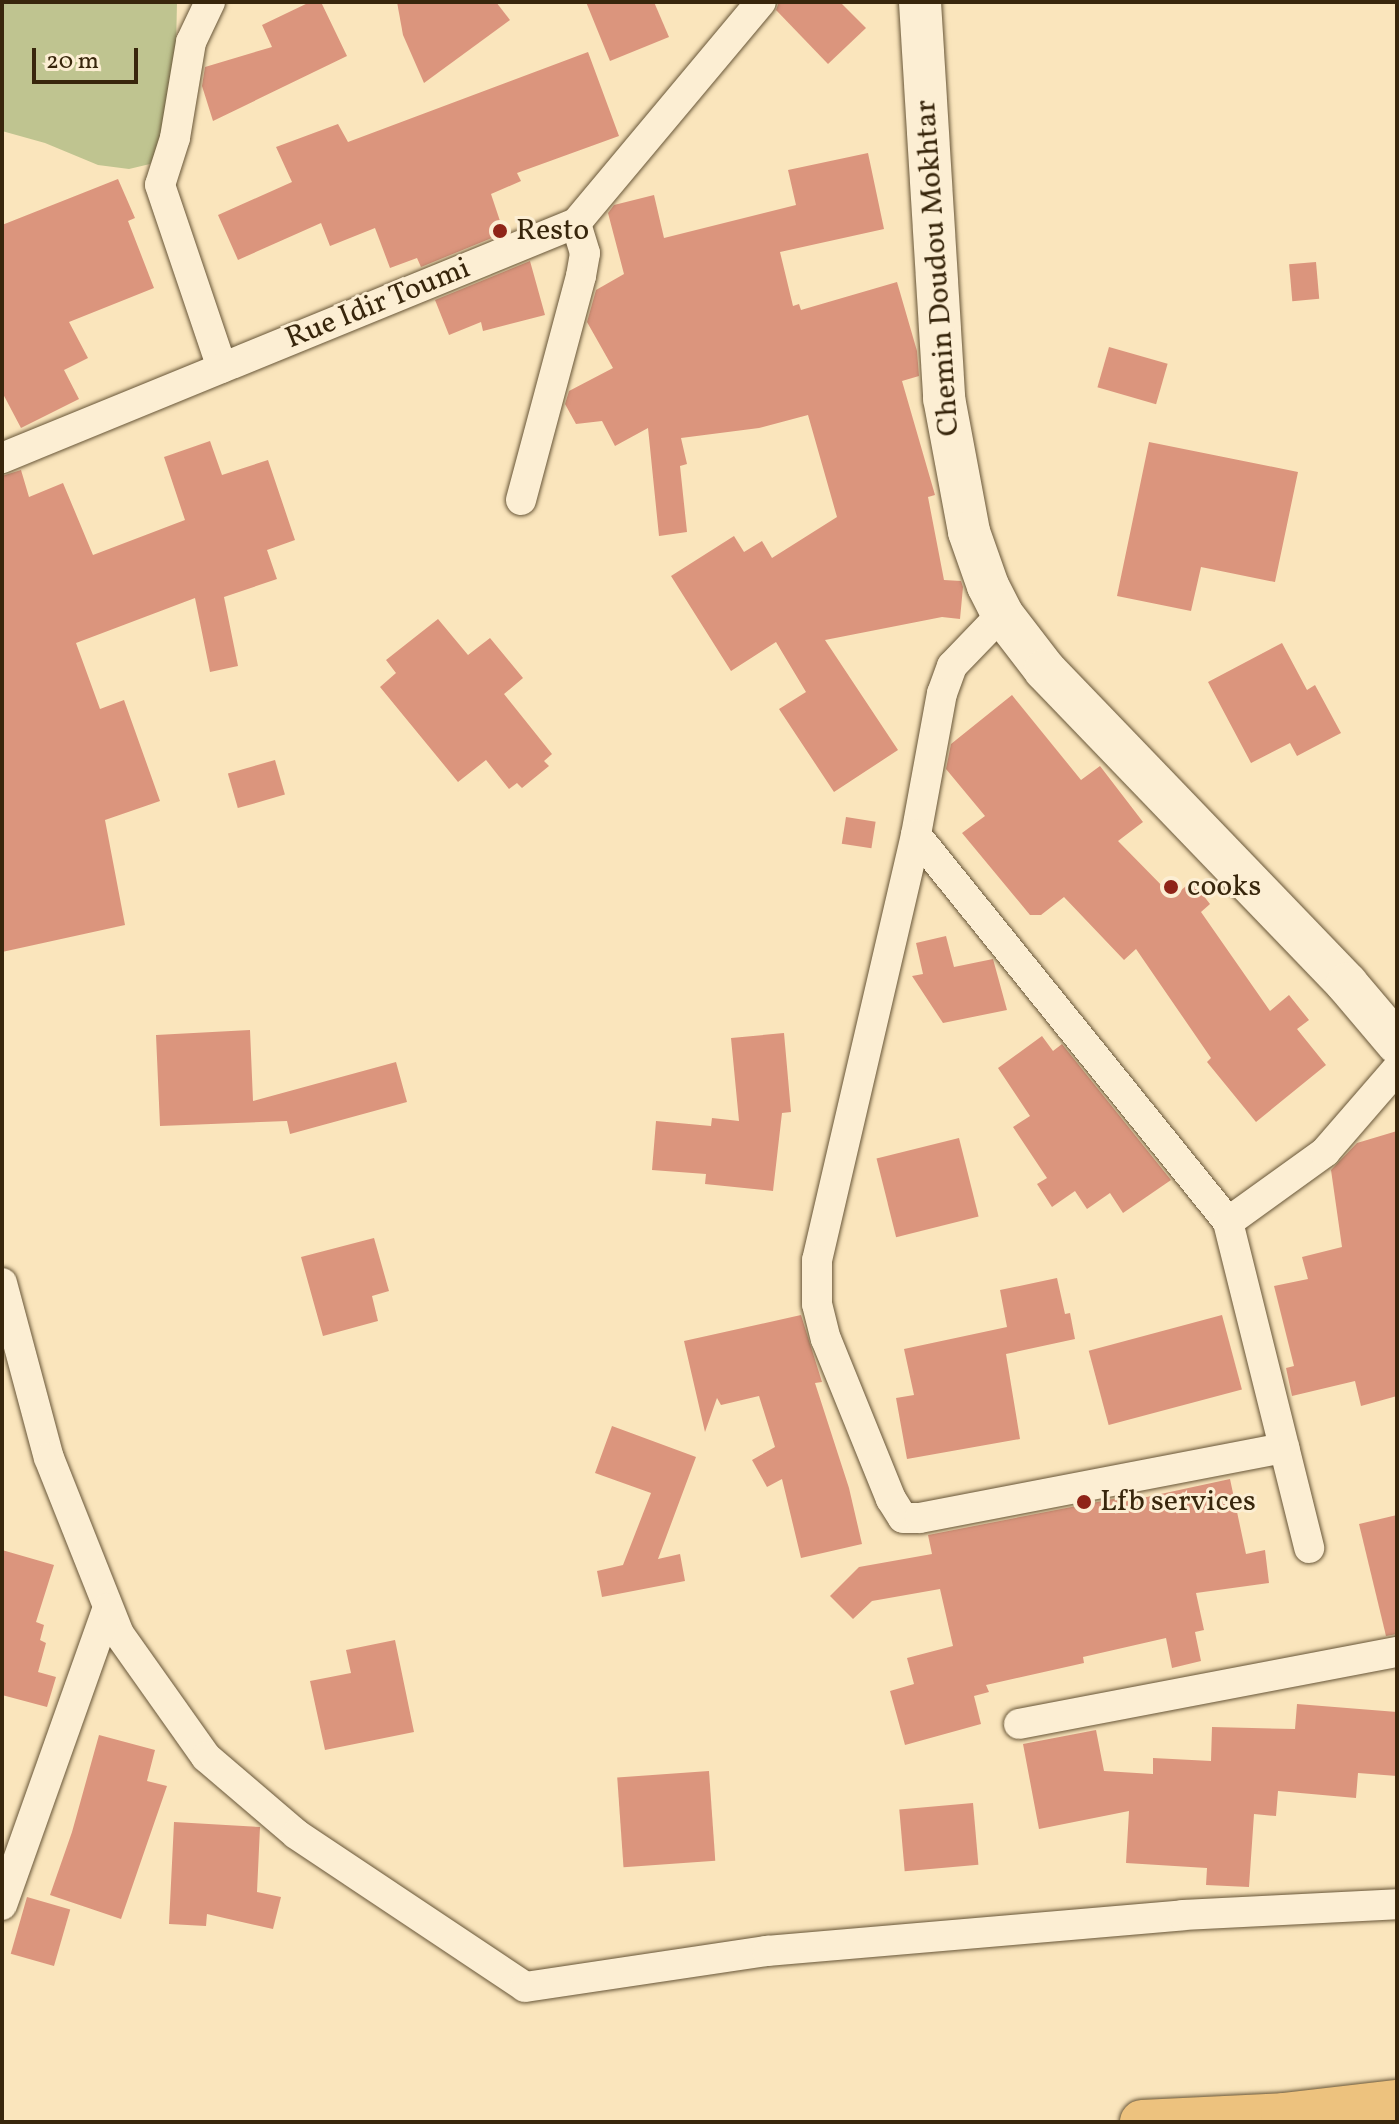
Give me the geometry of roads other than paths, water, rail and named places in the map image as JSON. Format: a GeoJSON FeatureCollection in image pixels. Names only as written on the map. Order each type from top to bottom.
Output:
{"type":"FeatureCollection","features":[{"type":"Feature","properties":{"kind":"highway"},"geometry":{"type":"LineString","coordinates":[[1142,2122],[1283,2115],[1397,2102]]}},
{"type":"Feature","properties":{"kind":"street"},"geometry":{"type":"LineString","coordinates":[[210,2],[191,42],[175,138],[160,185],[222,368]]}},
{"type":"Feature","properties":{"kind":"street","name":"Rue Idir Toumi"},"geometry":{"type":"LineString","coordinates":[[2,458],[576,223],[761,2]]}},
{"type":"Feature","properties":{"kind":"street","name":"Chemin Doudou Mokhtar"},"geometry":{"type":"LineString","coordinates":[[920,2],[946,421],[975,556],[1002,614],[1064,691],[1395,1044]]}},
{"type":"Feature","properties":{"kind":"street"},"geometry":{"type":"LineString","coordinates":[[521,500],[581,276],[585,253],[576,223]]}},
{"type":"Feature","properties":{"kind":"street"},"geometry":{"type":"LineString","coordinates":[[1002,614],[952,666],[942,693],[916,835],[817,1260],[817,1304],[826,1339],[891,1499],[903,1518],[920,1518],[1284,1448]]}},
{"type":"Feature","properties":{"kind":"street"},"geometry":{"type":"LineString","coordinates":[[916,835],[1228,1222],[1309,1548]]}},
{"type":"Feature","properties":{"kind":"street"},"geometry":{"type":"LineString","coordinates":[[1228,1222],[1325,1152],[1395,1044]]}},
{"type":"Feature","properties":{"kind":"street"},"geometry":{"type":"LineString","coordinates":[[2,1283],[49,1458],[119,1634],[206,1757],[296,1834],[525,1987],[767,1951],[1183,1915],[1397,1904]]}},
{"type":"Feature","properties":{"kind":"street"},"geometry":{"type":"LineString","coordinates":[[2,1905],[108,1608]]}},
{"type":"Feature","properties":{"kind":"street"},"geometry":{"type":"LineString","coordinates":[[1019,1724],[1397,1652]]}},
{"type":"Feature","properties":{"kind":"place","name":"Resto"},"geometry":{"type":"Point","coordinates":[500,231]}},
{"type":"Feature","properties":{"kind":"place","name":"cooks"},"geometry":{"type":"Point","coordinates":[1171,887]}},
{"type":"Feature","properties":{"kind":"place","name":"Lfb services"},"geometry":{"type":"Point","coordinates":[1084,1502]}}]}
